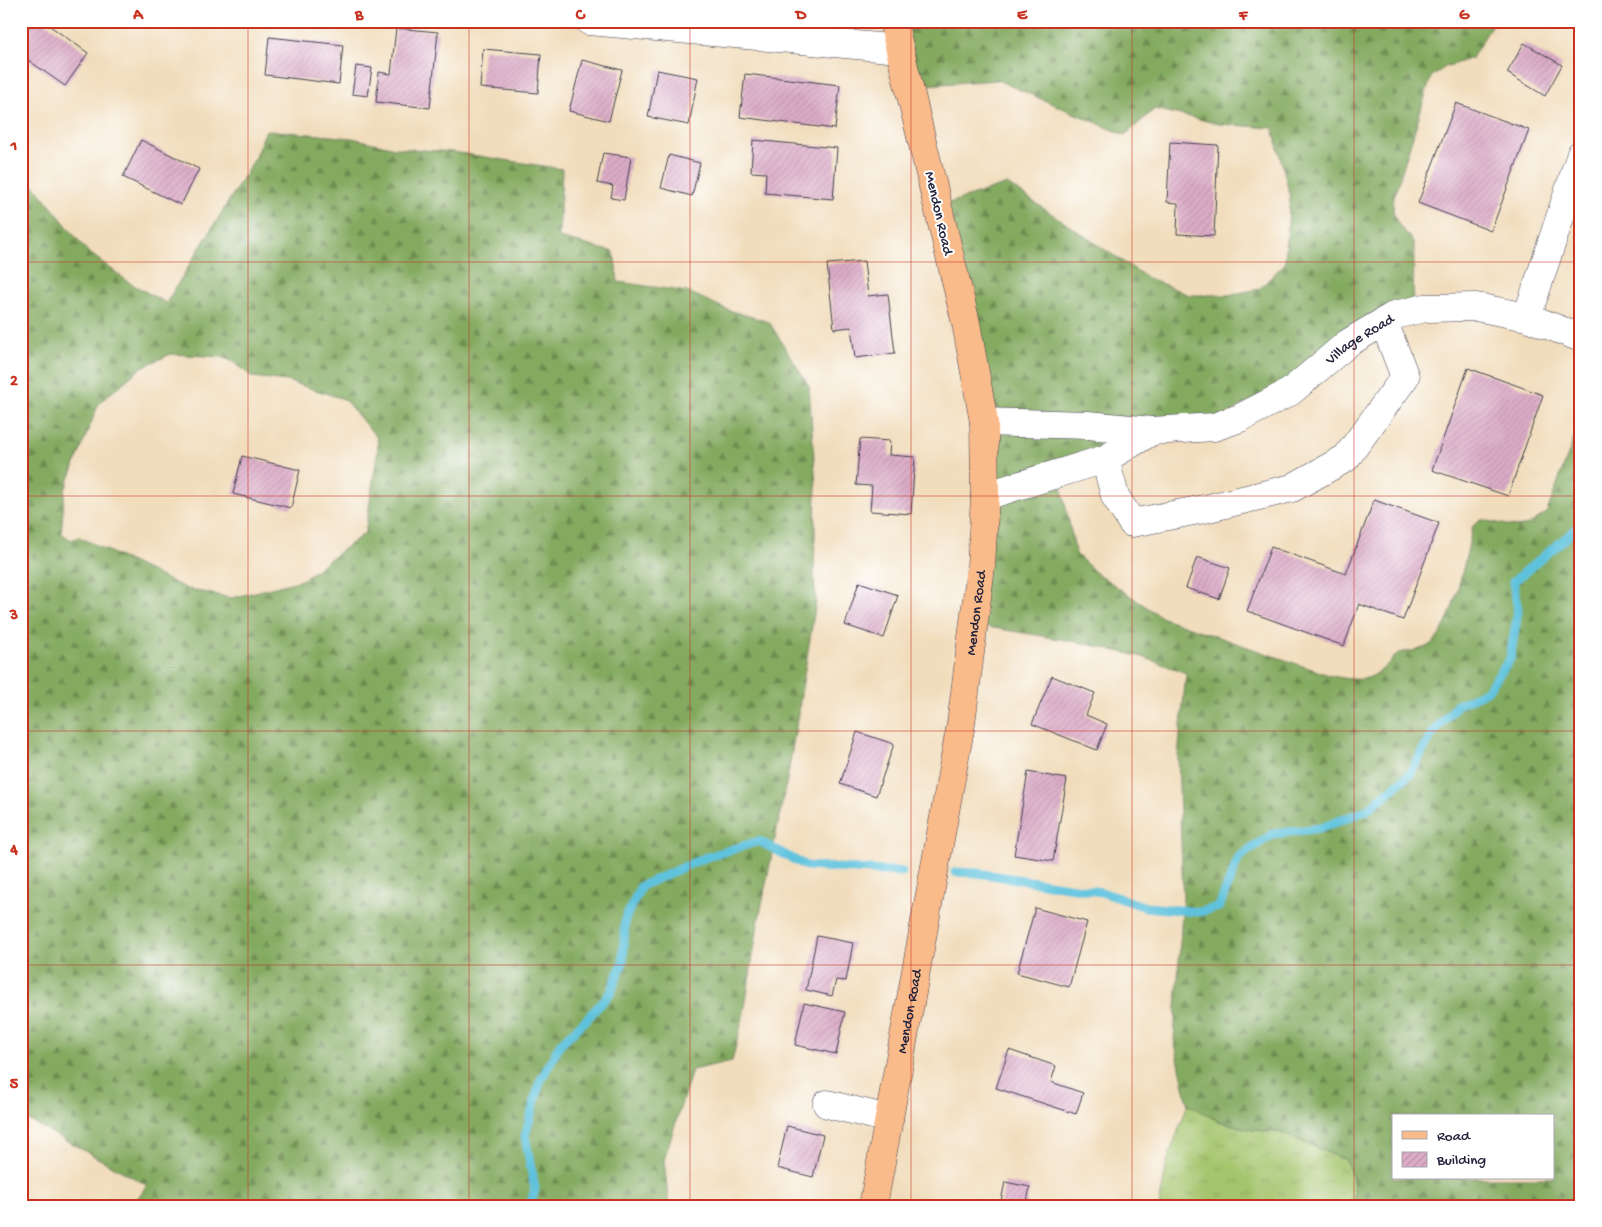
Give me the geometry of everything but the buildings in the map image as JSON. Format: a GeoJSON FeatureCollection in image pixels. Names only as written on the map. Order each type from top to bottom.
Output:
{"type":"FeatureCollection","features":[{"type":"Feature","properties":{"kind":"main road","name":"Mendon Road"},"geometry":{"type":"LineString","coordinates":[[873,1206],[961,724],[982,566],[986,496],[984,422],[966,323],[893,21]]}},
{"type":"Feature","properties":{"kind":"street"},"geometry":{"type":"LineString","coordinates":[[590,21],[900,49]]}},
{"type":"Feature","properties":{"kind":"street"},"geometry":{"type":"LineString","coordinates":[[1527,317],[1581,154]]}},
{"type":"Feature","properties":{"kind":"street","name":"Village Road"},"geometry":{"type":"LineString","coordinates":[[984,422],[1088,425],[1152,431],[1214,427],[1240,418],[1290,392],[1348,344],[1395,315],[1425,308],[1476,307],[1527,317],[1581,338]]}},
{"type":"Feature","properties":{"kind":"street"},"geometry":{"type":"LineString","coordinates":[[1105,458],[1115,496],[1132,522],[1209,508],[1292,488],[1346,458],[1406,376],[1384,322]]}},
{"type":"Feature","properties":{"kind":"street","name":"Village Road"},"geometry":{"type":"LineString","coordinates":[[986,496],[1105,458],[1152,431]]}},
{"type":"Feature","properties":{"kind":"street"},"geometry":{"type":"LineString","coordinates":[[827,1104],[889,1119]]}},
{"type":"Feature","properties":{"kind":"green space"},"geometry":{"type":"Polygon","coordinates":[[[893,21],[1494,21],[1472,58],[1445,67],[1431,77],[1394,197],[1395,218],[1414,244],[1413,313],[1205,426],[1060,481],[1076,554],[1095,572],[1163,618],[1332,676],[1362,679],[1370,677],[1383,669],[1398,653],[1423,648],[1431,644],[1439,636],[1446,623],[1458,590],[1473,526],[1480,519],[1516,527],[1529,525],[1547,512],[1581,419],[1581,1206],[1356,1206],[1353,1179],[1346,1160],[1279,1132],[1253,1130],[1218,1121],[1188,1104],[1174,1040],[1183,897],[1178,757],[1186,673],[1143,657],[1078,642],[982,626],[979,450],[940,206],[1007,184],[1146,277],[1189,295],[1229,295],[1259,289],[1285,263],[1290,196],[1273,128],[1220,124],[1155,109],[1125,135],[997,80],[912,86],[893,21]]]}},
{"type":"Feature","properties":{"kind":"green space"},"geometry":{"type":"Polygon","coordinates":[[[266,130],[352,138],[395,148],[453,152],[562,169],[559,238],[614,252],[618,282],[688,292],[728,310],[769,322],[809,386],[816,487],[814,580],[816,601],[789,769],[758,924],[744,1013],[732,1061],[692,1070],[664,1160],[669,1206],[132,1206],[147,1185],[21,1116],[21,169],[87,251],[130,283],[166,303],[254,160],[266,130]],[[171,354],[142,367],[99,403],[65,490],[61,533],[71,540],[79,537],[187,589],[232,598],[302,580],[365,533],[378,449],[377,438],[344,399],[287,381],[252,377],[235,363],[222,357],[171,354]]]}},
{"type":"Feature","properties":{"kind":"green space"},"geometry":{"type":"Polygon","coordinates":[[[1188,1104],[1218,1121],[1253,1130],[1279,1132],[1346,1160],[1353,1179],[1356,1206],[1159,1206],[1168,1158],[1188,1104]]]}},
{"type":"Feature","properties":{"kind":"waterway"},"geometry":{"type":"LineString","coordinates":[[955,872],[977,873],[1101,892],[1146,907],[1199,912],[1219,907],[1239,857],[1273,834],[1321,828],[1367,810],[1410,774],[1432,734],[1457,705],[1487,691],[1510,659],[1518,610],[1513,582],[1581,525]]}},
{"type":"Feature","properties":{"kind":"waterway"},"geometry":{"type":"LineString","coordinates":[[530,1206],[535,1189],[525,1136],[540,1082],[560,1044],[586,1020],[611,992],[623,962],[625,919],[641,886],[704,858],[759,841],[806,866],[902,872]]}}]}
